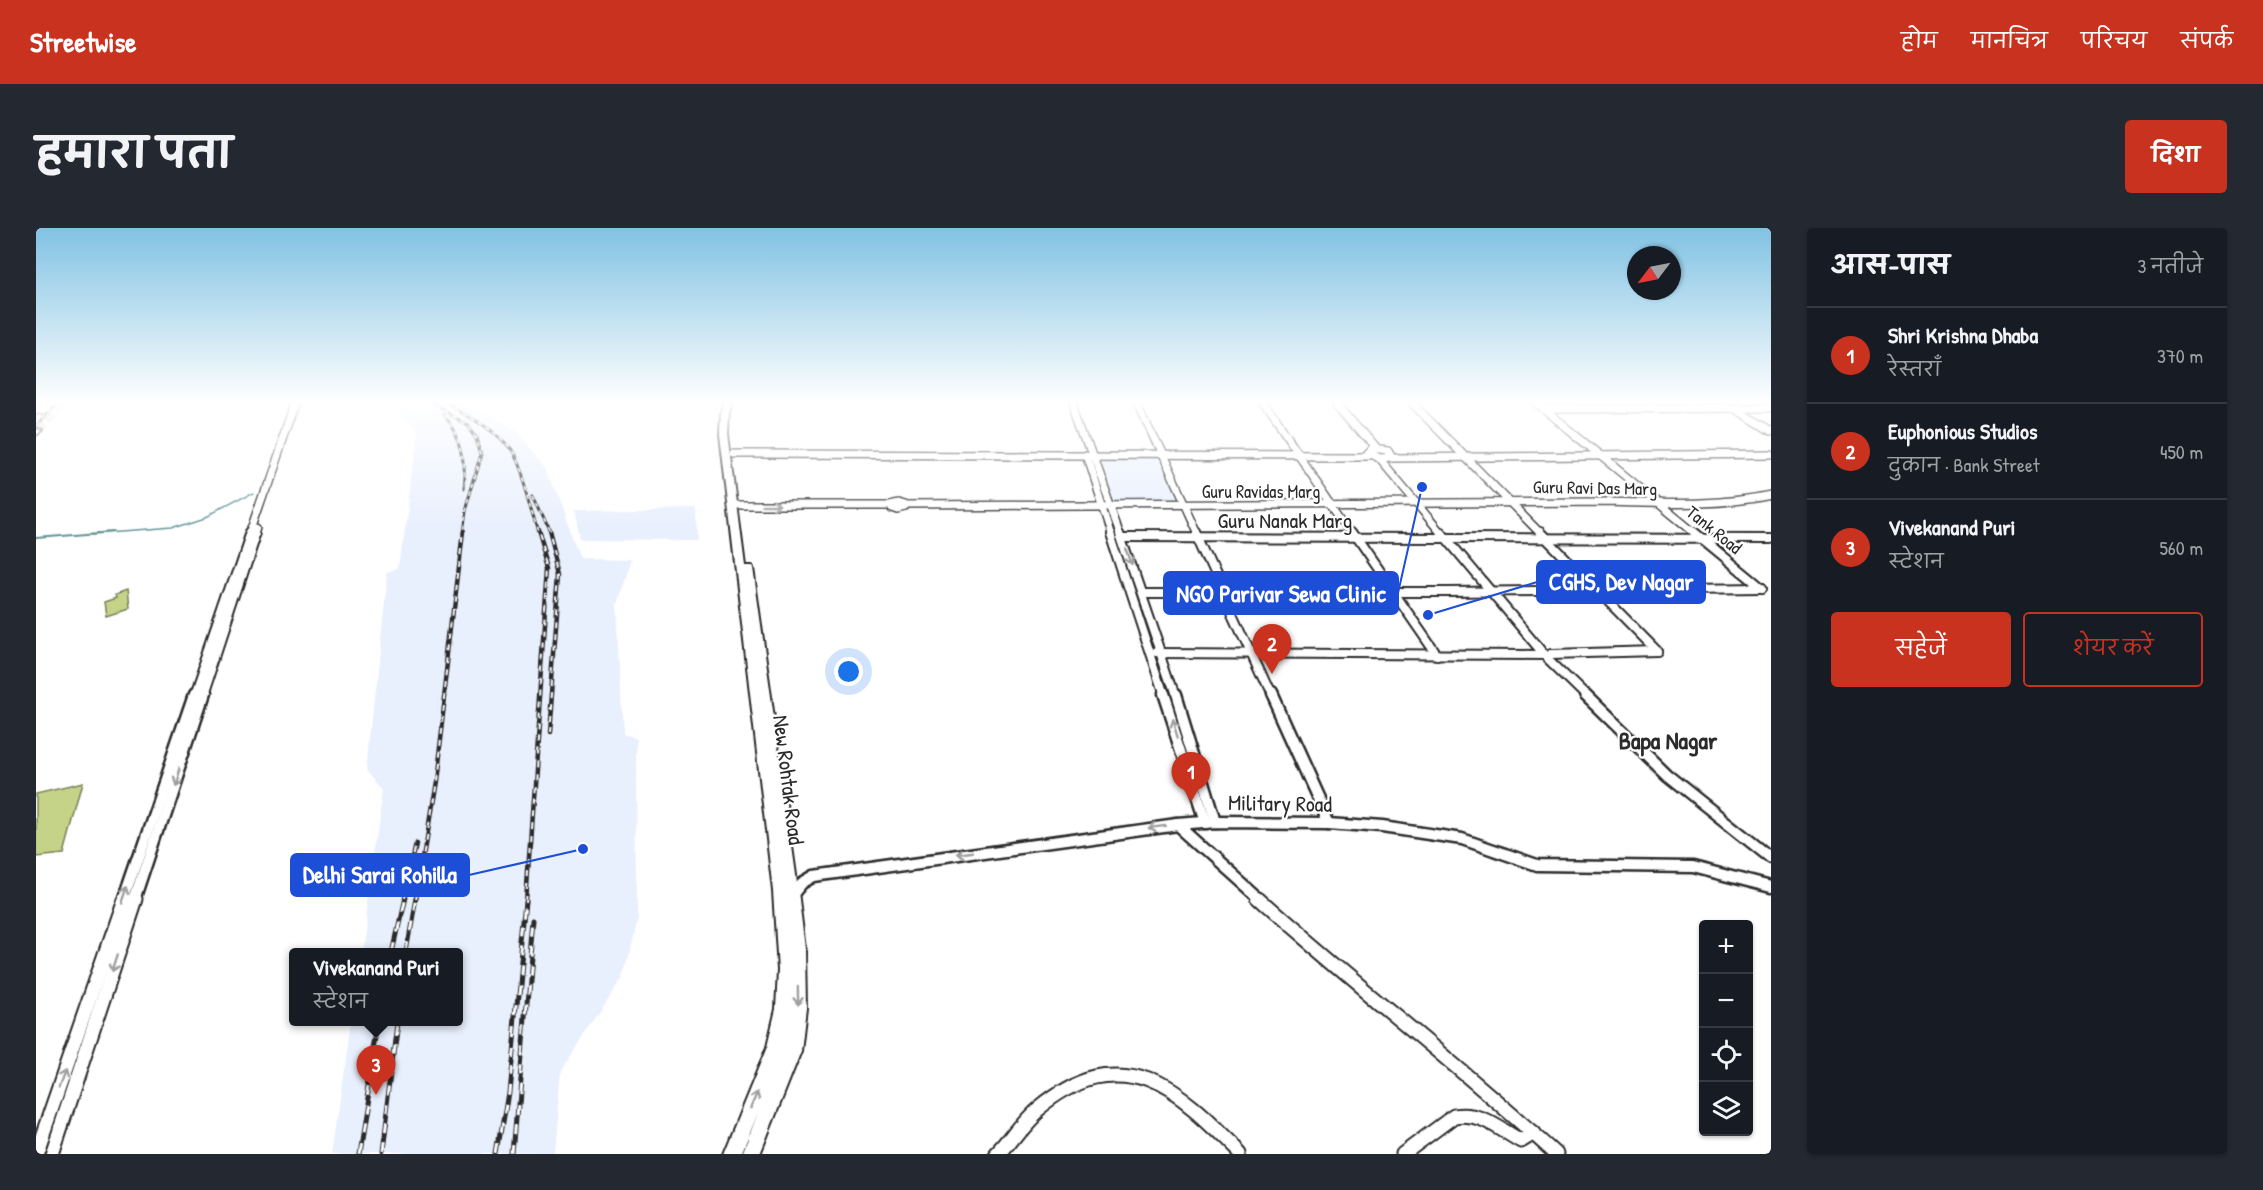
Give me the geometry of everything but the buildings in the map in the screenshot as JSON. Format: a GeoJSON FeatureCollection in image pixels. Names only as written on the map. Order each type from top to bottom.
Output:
{"type":"FeatureCollection","features":[{"type":"Feature","properties":{"kind":"main road","name":"New Rohtak Road"},"geometry":{"type":"LineString","coordinates":[[726,446],[791,896],[798,974],[798,1008],[792,1051],[751,1154]]}},
{"type":"Feature","properties":{"kind":"main road","name":"New Rohtak Road"},"geometry":{"type":"LineString","coordinates":[[732,1154],[777,1046],[784,1010],[785,956],[779,884],[736,505],[733,446]]}},
{"type":"Feature","properties":{"kind":"street"},"geometry":{"type":"LineString","coordinates":[[36,1154],[280,446]]}},
{"type":"Feature","properties":{"kind":"street"},"geometry":{"type":"LineString","coordinates":[[52,1154],[286,446]]}},
{"type":"Feature","properties":{"kind":"street"},"geometry":{"type":"LineString","coordinates":[[1084,446],[1107,505],[1123,537],[1163,653],[1210,823]]}},
{"type":"Feature","properties":{"kind":"street"},"geometry":{"type":"LineString","coordinates":[[1085,446],[1087,455]]}},
{"type":"Feature","properties":{"kind":"street"},"geometry":{"type":"LineString","coordinates":[[1158,446],[1329,823]]}},
{"type":"Feature","properties":{"kind":"street"},"geometry":{"type":"LineString","coordinates":[[1292,446],[1437,655]]}},
{"type":"Feature","properties":{"kind":"street"},"geometry":{"type":"LineString","coordinates":[[1367,446],[1370,451],[1387,457],[1421,505],[1549,657],[1667,775],[1771,858]]}},
{"type":"Feature","properties":{"kind":"street"},"geometry":{"type":"LineString","coordinates":[[1152,653],[1549,657],[1657,651],[1454,446]]}},
{"type":"Feature","properties":{"kind":"street","name":"Tank Road"},"geometry":{"type":"LineString","coordinates":[[1589,446],[1762,588],[1596,590]]}},
{"type":"Feature","properties":{"kind":"street"},"geometry":{"type":"LineString","coordinates":[[734,454],[1162,455],[1370,451],[1387,457],[1462,454],[1771,454]]}},
{"type":"Feature","properties":{"kind":"street","name":"Guru Ravi Das Marg"},"geometry":{"type":"LineString","coordinates":[[1661,506],[1732,504],[1771,495]]}},
{"type":"Feature","properties":{"kind":"street","name":"Guru Ravi Das Marg"},"geometry":{"type":"LineString","coordinates":[[1421,505],[1727,507],[1771,501]]}},
{"type":"Feature","properties":{"kind":"street","name":"Guru Ravidas Marg"},"geometry":{"type":"LineString","coordinates":[[736,505],[892,505],[899,502],[907,506],[1421,505]]}},
{"type":"Feature","properties":{"kind":"street"},"geometry":{"type":"LineString","coordinates":[[1107,505],[1152,653],[1210,823]]}},
{"type":"Feature","properties":{"kind":"street","name":"Guru Nanak Marg"},"geometry":{"type":"LineString","coordinates":[[1123,537],[1451,540],[1771,539]]}},
{"type":"Feature","properties":{"kind":"street"},"geometry":{"type":"LineString","coordinates":[[1142,592],[1596,590]]}},
{"type":"Feature","properties":{"kind":"street","name":"Military Road"},"geometry":{"type":"LineString","coordinates":[[791,896],[802,883],[814,876],[1178,825],[1210,823],[1329,823],[1382,827],[1462,839],[1537,865],[1693,867],[1771,887]]}},
{"type":"Feature","properties":{"kind":"street"},"geometry":{"type":"LineString","coordinates":[[1178,825],[1335,967],[1534,1133],[1556,1154]]}},
{"type":"Feature","properties":{"kind":"street"},"geometry":{"type":"LineString","coordinates":[[998,1154],[1037,1110],[1072,1086],[1087,1079],[1117,1076],[1143,1079],[1165,1087],[1199,1114],[1240,1154]]}},
{"type":"Feature","properties":{"kind":"street"},"geometry":{"type":"LineString","coordinates":[[1403,1154],[1454,1116],[1461,1114],[1486,1122],[1521,1141],[1526,1141],[1534,1133]]}},
{"type":"Feature","properties":{"kind":"shaded area"},"geometry":{"type":"Polygon","coordinates":[[[415,446],[528,446],[547,467],[580,559],[630,560],[617,605],[623,733],[636,737],[637,918],[624,976],[560,1072],[553,1154],[332,1154],[350,1026],[463,1026],[463,948],[362,948],[384,788],[367,769],[387,572],[400,569],[415,446]]]}},
{"type":"Feature","properties":{"kind":"shaded area"},"geometry":{"type":"Polygon","coordinates":[[[1092,454],[1159,454],[1182,505],[1110,505],[1092,454]]]}},
{"type":"Feature","properties":{"kind":"shaded area"},"geometry":{"type":"Polygon","coordinates":[[[696,509],[697,540],[580,539],[574,511],[696,509]]]}},
{"type":"Feature","properties":{"kind":"green space"},"geometry":{"type":"Polygon","coordinates":[[[126,591],[128,609],[106,616],[104,602],[126,591]]]}},
{"type":"Feature","properties":{"kind":"green space"},"geometry":{"type":"Polygon","coordinates":[[[83,783],[64,854],[36,857],[36,794],[83,783]]]}},
{"type":"Feature","properties":{"kind":"waterway"},"geometry":{"type":"LineString","coordinates":[[93,534],[173,528],[207,517],[254,492]]}},
{"type":"Feature","properties":{"kind":"waterway"},"geometry":{"type":"LineString","coordinates":[[36,538],[113,532]]}},
{"type":"Feature","properties":{"kind":"railway"},"geometry":{"type":"LineString","coordinates":[[463,446],[464,489]]}},
{"type":"Feature","properties":{"kind":"railway"},"geometry":{"type":"LineString","coordinates":[[462,534],[465,511],[482,452],[480,446]]}},
{"type":"Feature","properties":{"kind":"railway"},"geometry":{"type":"LineString","coordinates":[[507,446],[521,476],[538,534]]}},
{"type":"Feature","properties":{"kind":"railway"},"geometry":{"type":"LineString","coordinates":[[533,495],[550,534]]}},
{"type":"Feature","properties":{"kind":"railway"},"geometry":{"type":"LineString","coordinates":[[415,900],[434,782],[463,532]]}},
{"type":"Feature","properties":{"kind":"railway"},"geometry":{"type":"LineString","coordinates":[[526,900],[549,568],[538,532]]}},
{"type":"Feature","properties":{"kind":"railway"},"geometry":{"type":"LineString","coordinates":[[548,735],[560,574],[549,532]]}},
{"type":"Feature","properties":{"kind":"railway"},"geometry":{"type":"LineString","coordinates":[[402,900],[415,843]]}},
{"type":"Feature","properties":{"kind":"railway"},"geometry":{"type":"LineString","coordinates":[[392,948],[403,899]]}},
{"type":"Feature","properties":{"kind":"railway"},"geometry":{"type":"LineString","coordinates":[[407,948],[415,899]]}},
{"type":"Feature","properties":{"kind":"railway"},"geometry":{"type":"LineString","coordinates":[[498,1154],[508,1092],[526,899]]}},
{"type":"Feature","properties":{"kind":"railway"},"geometry":{"type":"LineString","coordinates":[[514,1154],[533,918]]}},
{"type":"Feature","properties":{"kind":"railway"},"geometry":{"type":"LineString","coordinates":[[358,1154],[378,1026]]}},
{"type":"Feature","properties":{"kind":"railway"},"geometry":{"type":"LineString","coordinates":[[381,1154],[397,1026]]}},
{"type":"Feature","properties":{"kind":"place","name":"NGO Parivar Sewa Clinic"},"geometry":{"type":"Point","coordinates":[1422,487]}},
{"type":"Feature","properties":{"kind":"place","name":"CGHS, Dev Nagar"},"geometry":{"type":"Point","coordinates":[1428,615]}},
{"type":"Feature","properties":{"kind":"place","name":"Euphonious Studios"},"geometry":{"type":"Point","coordinates":[1272,674]}},
{"type":"Feature","properties":{"kind":"place","name":"Shri Krishna Dhaba"},"geometry":{"type":"Point","coordinates":[1191,802]}},
{"type":"Feature","properties":{"kind":"place","name":"Delhi Sarai Rohilla"},"geometry":{"type":"Point","coordinates":[583,849]}},
{"type":"Feature","properties":{"kind":"place","name":"Vivekanand Puri"},"geometry":{"type":"Point","coordinates":[376,1095]}},
{"type":"Feature","properties":{"kind":"district","name":"Bapa Nagar"},"geometry":{"type":"Point","coordinates":[1668,741]}}]}
